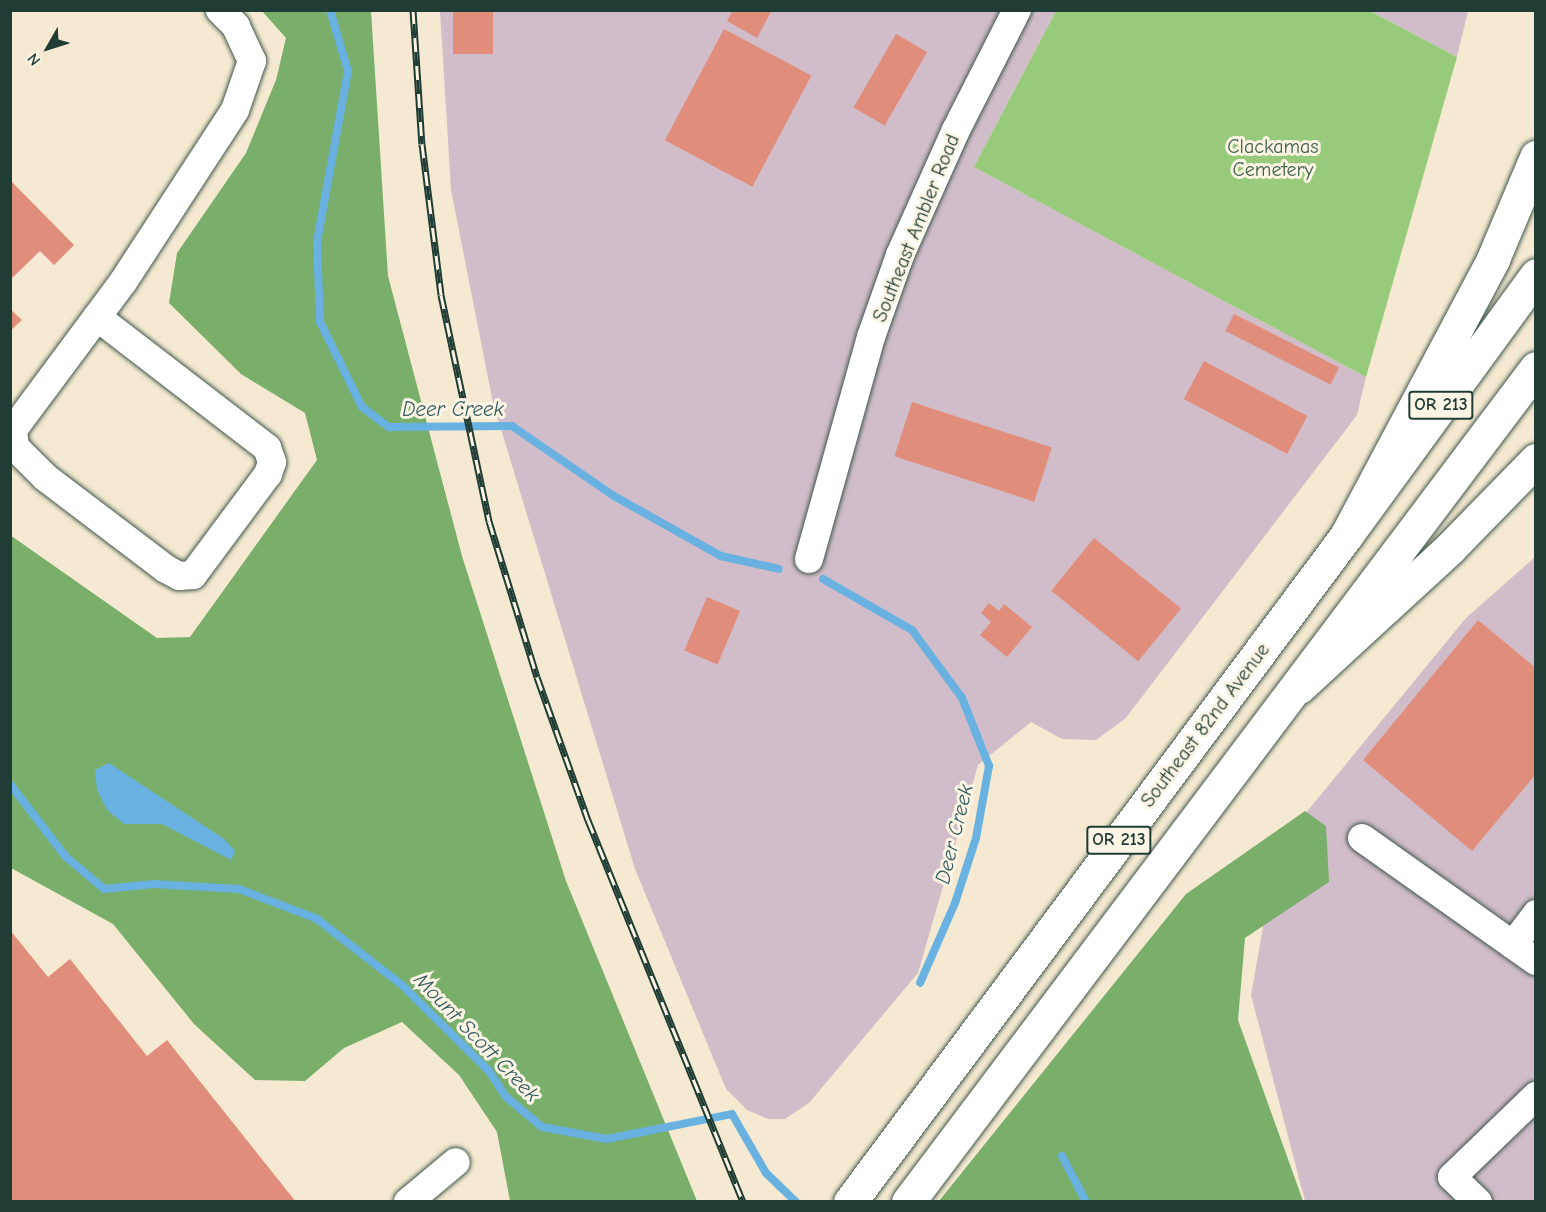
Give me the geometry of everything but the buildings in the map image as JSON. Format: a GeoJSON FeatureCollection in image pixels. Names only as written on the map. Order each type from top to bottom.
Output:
{"type":"FeatureCollection","features":[{"type":"Feature","properties":{"kind":"main road"},"geometry":{"type":"LineString","coordinates":[[1346,536],[1492,259],[1536,157]]}},
{"type":"Feature","properties":{"kind":"main road","name":"Southeast 82nd Avenue"},"geometry":{"type":"LineString","coordinates":[[850,1202],[1346,536],[1536,275]]}},
{"type":"Feature","properties":{"kind":"main road","name":"OR 213"},"geometry":{"type":"LineString","coordinates":[[912,1197],[1299,687],[1536,368]]}},
{"type":"Feature","properties":{"kind":"main road"},"geometry":{"type":"LineString","coordinates":[[1299,687],[1450,548],[1536,460]]}},
{"type":"Feature","properties":{"kind":"street"},"geometry":{"type":"LineString","coordinates":[[97,317],[267,448],[272,462],[268,474],[193,575],[179,576],[166,569],[45,477],[15,447],[14,430],[97,317],[235,110],[252,61],[236,26],[220,10]]}},
{"type":"Feature","properties":{"kind":"street","name":"Southeast Ambler Road"},"geometry":{"type":"LineString","coordinates":[[809,559],[871,337],[900,255],[956,130],[1017,10]]}},
{"type":"Feature","properties":{"kind":"street"},"geometry":{"type":"LineString","coordinates":[[1362,838],[1525,953],[1536,914]]}},
{"type":"Feature","properties":{"kind":"street"},"geometry":{"type":"LineString","coordinates":[[1478,1202],[1452,1177],[1536,1096]]}},
{"type":"Feature","properties":{"kind":"street"},"geometry":{"type":"LineString","coordinates":[[408,1202],[456,1162]]}},
{"type":"Feature","properties":{"kind":"shaded area"},"geometry":{"type":"Polygon","coordinates":[[[440,11],[1056,11],[974,167],[1366,377],[1357,415],[1125,719],[1096,740],[1062,739],[1031,722],[978,765],[918,973],[809,1103],[785,1119],[768,1119],[747,1110],[726,1089],[635,869],[493,403],[451,190],[440,11]]]}},
{"type":"Feature","properties":{"kind":"shaded area"},"geometry":{"type":"Polygon","coordinates":[[[1370,11],[1468,11],[1457,57],[1370,11]]]}},
{"type":"Feature","properties":{"kind":"shaded area"},"geometry":{"type":"Polygon","coordinates":[[[1535,557],[1535,1201],[1305,1201],[1251,995],[1277,848],[1466,618],[1535,557]]]}},
{"type":"Feature","properties":{"kind":"green space"},"geometry":{"type":"Polygon","coordinates":[[[262,11],[371,11],[388,276],[462,556],[566,881],[697,1201],[510,1201],[497,1132],[459,1075],[402,1022],[344,1048],[305,1081],[255,1080],[194,1024],[113,924],[11,868],[10,535],[157,638],[190,637],[317,460],[305,413],[241,374],[169,303],[177,253],[246,153],[276,80],[286,38],[262,11]]]}},
{"type":"Feature","properties":{"kind":"green space","name":"Clackamas Cemetery"},"geometry":{"type":"Polygon","coordinates":[[[1056,11],[1370,11],[1457,57],[1366,377],[974,167],[1056,11]]]}},
{"type":"Feature","properties":{"kind":"green space"},"geometry":{"type":"Polygon","coordinates":[[[1305,811],[1326,826],[1329,882],[1245,938],[1238,1020],[1303,1201],[939,1201],[1186,894],[1305,811]]]}},
{"type":"Feature","properties":{"kind":"water"},"geometry":{"type":"Polygon","coordinates":[[[109,763],[224,839],[235,851],[231,860],[162,824],[124,824],[107,810],[97,790],[95,770],[109,763]]]}},
{"type":"Feature","properties":{"kind":"waterway","name":"Deer Creek"},"geometry":{"type":"LineString","coordinates":[[330,10],[348,71],[317,241],[320,322],[362,407],[389,427],[512,426],[614,496],[721,556],[779,569]]}},
{"type":"Feature","properties":{"kind":"waterway","name":"Deer Creek"},"geometry":{"type":"LineString","coordinates":[[823,579],[912,630],[962,698],[989,766],[976,838],[955,903],[920,983]]}},
{"type":"Feature","properties":{"kind":"waterway","name":"Mount Scott Creek"},"geometry":{"type":"LineString","coordinates":[[10,784],[65,856],[104,889],[154,884],[239,889],[317,919],[403,986],[489,1071],[505,1096],[542,1127],[607,1139],[732,1114],[766,1173],[796,1202]]}},
{"type":"Feature","properties":{"kind":"waterway","name":"Deer Creek"},"geometry":{"type":"LineString","coordinates":[[1062,1156],[1086,1202]]}},
{"type":"Feature","properties":{"kind":"railway"},"geometry":{"type":"LineString","coordinates":[[413,10],[422,144],[441,295],[489,521],[537,677],[588,820],[743,1202]]}}]}
